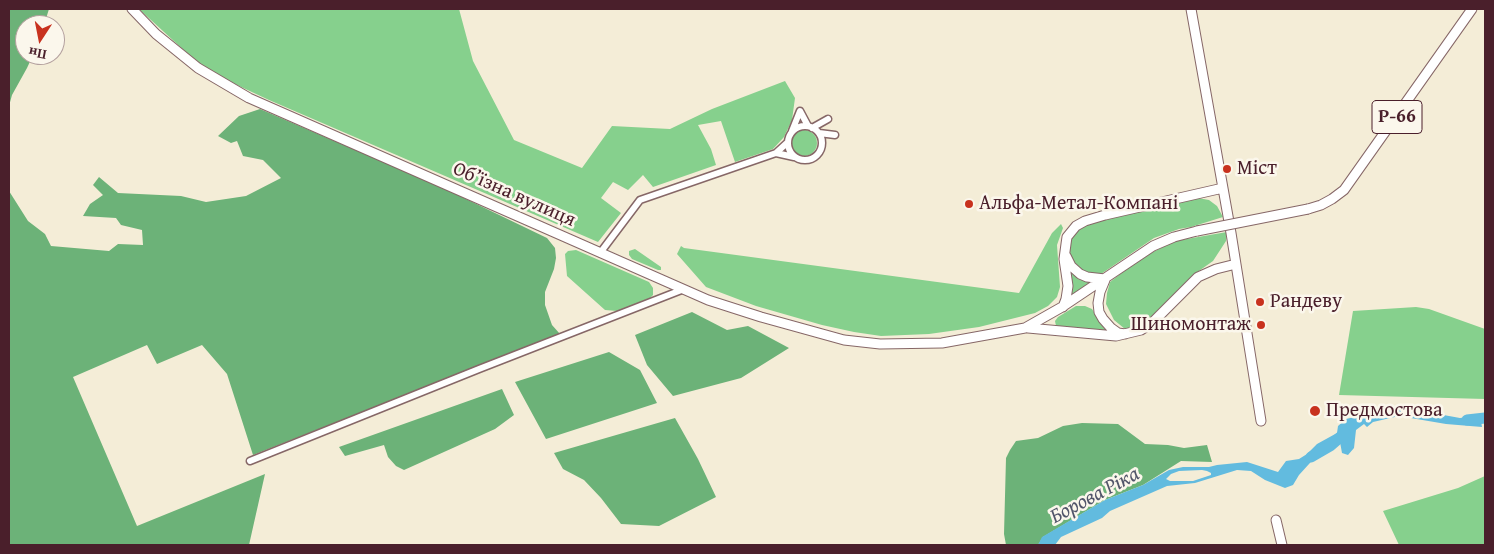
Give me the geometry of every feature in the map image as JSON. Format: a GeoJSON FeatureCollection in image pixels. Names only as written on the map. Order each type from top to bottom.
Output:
{"type":"FeatureCollection","features":[{"type":"Feature","properties":{"kind":"main road","name":"Об’їзна вулиця"},"geometry":{"type":"LineString","coordinates":[[132,9],[156,34],[198,68],[238,92],[708,300],[761,317],[861,343],[912,345],[942,343],[1025,328]]}},
{"type":"Feature","properties":{"kind":"main road"},"geometry":{"type":"LineString","coordinates":[[1191,9],[1236,264],[1261,421]]}},
{"type":"Feature","properties":{"kind":"main road","name":"Р-66"},"geometry":{"type":"LineString","coordinates":[[1105,279],[1153,246],[1174,236],[1308,209],[1321,205],[1344,190],[1472,9]]}},
{"type":"Feature","properties":{"kind":"main road"},"geometry":{"type":"LineString","coordinates":[[1062,307],[1066,299],[1068,286],[1064,266],[1065,251],[1068,237],[1072,230],[1086,221],[1105,214],[1223,188]]}},
{"type":"Feature","properties":{"kind":"main road"},"geometry":{"type":"LineString","coordinates":[[1065,251],[1071,266],[1080,274],[1087,277],[1105,279]]}},
{"type":"Feature","properties":{"kind":"main road"},"geometry":{"type":"LineString","coordinates":[[1025,328],[1100,336],[1128,334],[1141,330],[1152,323],[1198,276],[1236,264]]}},
{"type":"Feature","properties":{"kind":"main road"},"geometry":{"type":"LineString","coordinates":[[1025,328],[1105,279]]}},
{"type":"Feature","properties":{"kind":"main road"},"geometry":{"type":"LineString","coordinates":[[1105,279],[1099,298],[1099,312],[1103,319],[1118,333],[1128,334]]}},
{"type":"Feature","properties":{"kind":"main road"},"geometry":{"type":"LineString","coordinates":[[1276,520],[1282,545]]}},
{"type":"Feature","properties":{"kind":"street"},"geometry":{"type":"LineString","coordinates":[[794,157],[788,149],[788,142],[800,111],[823,142]]}},
{"type":"Feature","properties":{"kind":"street"},"geometry":{"type":"LineString","coordinates":[[776,153],[802,161],[813,160],[820,153],[823,142],[835,135],[799,127],[792,131]]}},
{"type":"Feature","properties":{"kind":"street"},"geometry":{"type":"LineString","coordinates":[[600,253],[640,200],[776,153],[788,142]]}},
{"type":"Feature","properties":{"kind":"street"},"geometry":{"type":"LineString","coordinates":[[250,461],[684,289]]}},
{"type":"Feature","properties":{"kind":"green space"},"geometry":{"type":"Polygon","coordinates":[[[9,9],[49,9],[47,15],[15,15],[15,65],[28,65],[12,95],[9,106],[9,9]]]}},
{"type":"Feature","properties":{"kind":"green space"},"geometry":{"type":"Polygon","coordinates":[[[139,9],[459,9],[473,61],[514,140],[582,168],[612,126],[670,129],[712,109],[785,81],[795,98],[792,120],[784,137],[773,149],[735,162],[721,121],[698,125],[711,149],[716,165],[653,187],[643,175],[628,190],[613,182],[601,198],[621,213],[598,242],[224,79],[201,66],[139,9]]]}},
{"type":"Feature","properties":{"kind":"green space"},"geometry":{"type":"Polygon","coordinates":[[[260,109],[439,186],[547,238],[555,248],[556,258],[545,292],[545,305],[552,325],[560,334],[253,455],[227,374],[202,345],[157,364],[147,345],[73,377],[137,526],[265,474],[249,545],[9,545],[9,191],[28,221],[45,234],[51,246],[109,251],[118,244],[143,245],[142,230],[121,225],[116,218],[83,216],[90,204],[103,195],[93,185],[99,177],[118,193],[181,196],[206,202],[246,196],[281,178],[263,160],[243,156],[237,141],[231,143],[218,136],[239,116],[260,109]]]}},
{"type":"Feature","properties":{"kind":"green space"},"geometry":{"type":"Polygon","coordinates":[[[804,130],[813,134],[817,143],[813,152],[804,156],[795,152],[791,143],[795,134],[804,130]]]}},
{"type":"Feature","properties":{"kind":"green space"},"geometry":{"type":"Polygon","coordinates":[[[1198,198],[1209,200],[1217,206],[1223,217],[1154,238],[1101,274],[1084,272],[1071,258],[1068,241],[1083,224],[1198,198]]]}},
{"type":"Feature","properties":{"kind":"green space"},"geometry":{"type":"Polygon","coordinates":[[[1061,224],[1063,228],[1057,245],[1060,287],[1057,297],[1048,306],[1035,313],[979,327],[929,334],[881,336],[854,332],[756,306],[706,287],[677,254],[681,246],[684,248],[1019,293],[1052,233],[1061,224]]]}},
{"type":"Feature","properties":{"kind":"green space"},"geometry":{"type":"Polygon","coordinates":[[[1227,232],[1226,241],[1213,261],[1196,273],[1154,316],[1132,330],[1125,329],[1114,320],[1106,304],[1110,282],[1147,255],[1175,241],[1227,232]]]}},
{"type":"Feature","properties":{"kind":"green space"},"geometry":{"type":"Polygon","coordinates":[[[635,249],[661,267],[661,270],[632,259],[629,251],[635,249]]]}},
{"type":"Feature","properties":{"kind":"green space"},"geometry":{"type":"Polygon","coordinates":[[[576,250],[649,282],[653,288],[653,295],[650,298],[617,311],[605,310],[567,276],[565,254],[568,251],[576,250]]]}},
{"type":"Feature","properties":{"kind":"green space"},"geometry":{"type":"Polygon","coordinates":[[[1067,266],[1083,280],[1094,283],[1072,297],[1067,266]]]}},
{"type":"Feature","properties":{"kind":"green space"},"geometry":{"type":"Polygon","coordinates":[[[1076,306],[1085,306],[1092,309],[1106,331],[1056,326],[1055,321],[1058,317],[1076,306]]]}},
{"type":"Feature","properties":{"kind":"green space"},"geometry":{"type":"Polygon","coordinates":[[[1416,307],[1429,309],[1485,329],[1485,399],[1339,395],[1353,311],[1416,307]]]}},
{"type":"Feature","properties":{"kind":"green space"},"geometry":{"type":"Polygon","coordinates":[[[692,312],[727,330],[748,326],[789,348],[741,378],[673,396],[647,365],[635,335],[692,312]]]}},
{"type":"Feature","properties":{"kind":"green space"},"geometry":{"type":"Polygon","coordinates":[[[609,352],[640,370],[657,403],[546,439],[515,382],[609,352]]]}},
{"type":"Feature","properties":{"kind":"green space"},"geometry":{"type":"Polygon","coordinates":[[[502,389],[514,415],[495,429],[404,470],[396,466],[388,457],[384,445],[345,456],[339,447],[502,389]]]}},
{"type":"Feature","properties":{"kind":"green space"},"geometry":{"type":"Polygon","coordinates":[[[675,418],[698,459],[716,497],[659,526],[621,524],[584,480],[563,469],[554,453],[675,418]]]}},
{"type":"Feature","properties":{"kind":"green space"},"geometry":{"type":"Polygon","coordinates":[[[1082,423],[1118,424],[1145,444],[1184,448],[1207,445],[1212,462],[1181,461],[1143,485],[1105,500],[1043,537],[1038,545],[1006,545],[1004,534],[1006,458],[1010,450],[1016,441],[1038,438],[1063,426],[1082,423]]]}},
{"type":"Feature","properties":{"kind":"green space"},"geometry":{"type":"Polygon","coordinates":[[[1485,476],[1485,545],[1399,545],[1383,511],[1458,488],[1485,476]]]}},
{"type":"Feature","properties":{"kind":"water"},"geometry":{"type":"Polygon","coordinates":[[[1405,408],[1460,418],[1480,415],[1482,427],[1446,424],[1399,416],[1373,422],[1367,427],[1364,424],[1356,430],[1354,448],[1348,455],[1342,453],[1340,442],[1329,442],[1299,475],[1293,485],[1285,488],[1265,480],[1251,471],[1237,470],[1195,483],[1167,486],[1110,511],[1102,518],[1061,537],[1055,545],[1038,545],[1042,537],[1105,500],[1143,485],[1169,470],[1183,467],[1209,467],[1247,462],[1278,472],[1286,461],[1299,459],[1317,444],[1337,433],[1338,426],[1346,419],[1389,409],[1405,408]],[[1179,471],[1171,474],[1166,479],[1170,481],[1193,481],[1211,475],[1207,471],[1179,471]]]}},
{"type":"Feature","properties":{"kind":"waterway","name":"Борова Ріка"},"geometry":{"type":"LineString","coordinates":[[1467,420],[1485,418]]}},
{"type":"Feature","properties":{"kind":"waterway","name":"Борова Ріка"},"geometry":{"type":"LineString","coordinates":[[1311,457],[1330,446],[1345,433]]}},
{"type":"Feature","properties":{"kind":"place","name":"Міст"},"geometry":{"type":"Point","coordinates":[1227,169]}},
{"type":"Feature","properties":{"kind":"place","name":"Альфа-Метал-Компані"},"geometry":{"type":"Point","coordinates":[969,204]}},
{"type":"Feature","properties":{"kind":"place","name":"Рандеву"},"geometry":{"type":"Point","coordinates":[1260,302]}},
{"type":"Feature","properties":{"kind":"place","name":"Шиномонтаж"},"geometry":{"type":"Point","coordinates":[1261,325]}},
{"type":"Feature","properties":{"kind":"place","name":"Предмостова"},"geometry":{"type":"Point","coordinates":[1315,411]}}]}
